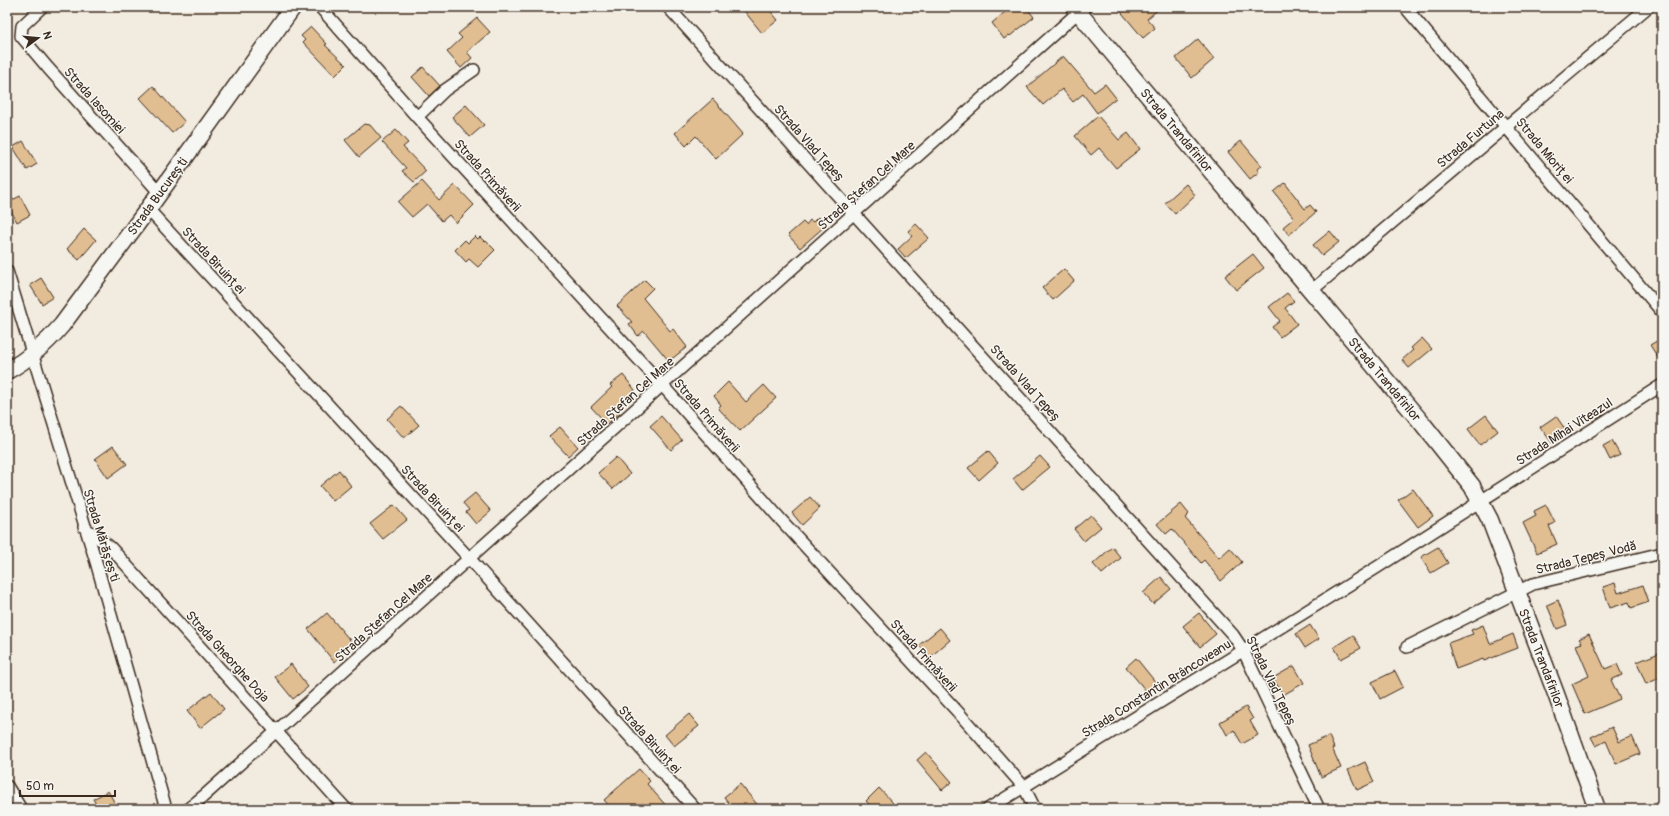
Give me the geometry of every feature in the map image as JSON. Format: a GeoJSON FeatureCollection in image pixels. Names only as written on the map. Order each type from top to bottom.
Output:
{"type":"FeatureCollection","features":[{"type":"Feature","properties":{"kind":"main road","name":"Strada București"},"geometry":{"type":"LineString","coordinates":[[7,371],[32,355],[47,342],[62,325],[294,7]]}},
{"type":"Feature","properties":{"kind":"main road","name":"Strada Trandafirilor"},"geometry":{"type":"LineString","coordinates":[[1079,9],[1454,462],[1472,486],[1481,500],[1517,591],[1597,809]]}},
{"type":"Feature","properties":{"kind":"street","name":"Strada Iasomiei"},"geometry":{"type":"LineString","coordinates":[[42,7],[22,26],[21,36],[159,192]]}},
{"type":"Feature","properties":{"kind":"street","name":"Strada Primăverii"},"geometry":{"type":"LineString","coordinates":[[320,7],[417,117],[663,386],[734,468],[952,706],[1024,787],[1035,809]]}},
{"type":"Feature","properties":{"kind":"street","name":"Strada Vlad Țepeș"},"geometry":{"type":"LineString","coordinates":[[668,7],[1233,635],[1243,650],[1319,809]]}},
{"type":"Feature","properties":{"kind":"street","name":"Strada Mioriței"},"geometry":{"type":"LineString","coordinates":[[1405,7],[1662,312]]}},
{"type":"Feature","properties":{"kind":"street","name":"Strada Furtuna"},"geometry":{"type":"LineString","coordinates":[[1311,291],[1648,7]]}},
{"type":"Feature","properties":{"kind":"street","name":"Strada Ștefan Cel Mare"},"geometry":{"type":"LineString","coordinates":[[188,809],[205,796],[469,558],[855,214],[1079,9]]}},
{"type":"Feature","properties":{"kind":"street"},"geometry":{"type":"LineString","coordinates":[[417,117],[445,90],[474,70]]}},
{"type":"Feature","properties":{"kind":"street","name":"Strada Biruinței"},"geometry":{"type":"LineString","coordinates":[[148,209],[469,558],[694,809]]}},
{"type":"Feature","properties":{"kind":"street","name":"Strada Mărășești"},"geometry":{"type":"LineString","coordinates":[[7,271],[98,570],[166,809]]}},
{"type":"Feature","properties":{"kind":"street","name":"Strada Mihai Viteazul"},"geometry":{"type":"LineString","coordinates":[[1481,500],[1662,385]]}},
{"type":"Feature","properties":{"kind":"street","name":"Strada Constantin Brâncoveanu"},"geometry":{"type":"LineString","coordinates":[[988,809],[1376,568],[1481,500]]}},
{"type":"Feature","properties":{"kind":"street","name":"Strada Gheorghe Doja"},"geometry":{"type":"LineString","coordinates":[[84,527],[110,547],[346,809]]}},
{"type":"Feature","properties":{"kind":"street","name":"Strada Țepeș Vodă"},"geometry":{"type":"LineString","coordinates":[[1407,647],[1533,584],[1662,553]]}},
{"type":"Feature","properties":{"kind":"street"},"geometry":{"type":"LineString","coordinates":[[7,786],[21,809]]}},
{"type":"Feature","properties":{"kind":"building"},"geometry":{"type":"Polygon","coordinates":[[[741,7],[767,7],[778,20],[762,33],[741,7]]]}},
{"type":"Feature","properties":{"kind":"building"},"geometry":{"type":"Polygon","coordinates":[[[1011,7],[1026,7],[1034,17],[1004,39],[992,23],[1011,7]]]}},
{"type":"Feature","properties":{"kind":"building"},"geometry":{"type":"Polygon","coordinates":[[[1117,7],[1161,7],[1147,19],[1155,28],[1143,38],[1117,7]]]}},
{"type":"Feature","properties":{"kind":"building"},"geometry":{"type":"Polygon","coordinates":[[[477,18],[490,32],[467,52],[472,58],[461,68],[447,52],[462,38],[458,34],[477,18]]]}},
{"type":"Feature","properties":{"kind":"building"},"geometry":{"type":"Polygon","coordinates":[[[311,27],[327,44],[325,45],[346,65],[335,76],[303,42],[305,40],[301,36],[311,27]]]}},
{"type":"Feature","properties":{"kind":"building"},"geometry":{"type":"Polygon","coordinates":[[[1198,39],[1214,59],[1192,78],[1176,58],[1198,39]]]}},
{"type":"Feature","properties":{"kind":"building"},"geometry":{"type":"Polygon","coordinates":[[[1063,56],[1094,92],[1105,84],[1116,98],[1097,113],[1083,94],[1073,102],[1062,89],[1043,105],[1027,87],[1063,56]]]}},
{"type":"Feature","properties":{"kind":"building"},"geometry":{"type":"Polygon","coordinates":[[[423,67],[440,86],[429,96],[412,77],[423,67]]]}},
{"type":"Feature","properties":{"kind":"building"},"geometry":{"type":"Polygon","coordinates":[[[153,86],[185,122],[172,133],[140,98],[153,86]]]}},
{"type":"Feature","properties":{"kind":"building"},"geometry":{"type":"Polygon","coordinates":[[[713,99],[743,134],[716,159],[696,136],[686,146],[675,133],[713,99]]]}},
{"type":"Feature","properties":{"kind":"building"},"geometry":{"type":"Polygon","coordinates":[[[466,105],[484,125],[470,137],[452,117],[466,105]]]}},
{"type":"Feature","properties":{"kind":"building"},"geometry":{"type":"Polygon","coordinates":[[[1098,116],[1119,140],[1128,133],[1140,149],[1116,168],[1099,148],[1091,155],[1075,136],[1098,116]]]}},
{"type":"Feature","properties":{"kind":"building"},"geometry":{"type":"Polygon","coordinates":[[[364,124],[370,125],[381,138],[359,157],[345,140],[364,124]]]}},
{"type":"Feature","properties":{"kind":"building"},"geometry":{"type":"Polygon","coordinates":[[[396,130],[408,143],[403,147],[426,171],[414,182],[402,171],[406,168],[382,142],[396,130]]]}},
{"type":"Feature","properties":{"kind":"building"},"geometry":{"type":"Polygon","coordinates":[[[23,141],[37,164],[27,170],[13,147],[23,141]]]}},
{"type":"Feature","properties":{"kind":"building"},"geometry":{"type":"Polygon","coordinates":[[[1241,141],[1262,166],[1257,169],[1259,172],[1250,179],[1228,152],[1241,141]]]}},
{"type":"Feature","properties":{"kind":"building"},"geometry":{"type":"Polygon","coordinates":[[[422,181],[439,200],[455,185],[474,205],[456,223],[449,215],[442,221],[427,204],[412,217],[398,202],[422,181]]]}},
{"type":"Feature","properties":{"kind":"building"},"geometry":{"type":"Polygon","coordinates":[[[1285,183],[1305,209],[1310,205],[1316,212],[1289,235],[1283,227],[1294,218],[1274,192],[1285,183]]]}},
{"type":"Feature","properties":{"kind":"building"},"geometry":{"type":"Polygon","coordinates":[[[1186,184],[1195,195],[1175,214],[1165,203],[1186,184]]]}},
{"type":"Feature","properties":{"kind":"building"},"geometry":{"type":"Polygon","coordinates":[[[20,196],[30,215],[17,222],[7,203],[20,196]]]}},
{"type":"Feature","properties":{"kind":"building"},"geometry":{"type":"Polygon","coordinates":[[[818,217],[825,226],[800,248],[788,235],[803,222],[806,225],[810,220],[813,222],[818,217]]]}},
{"type":"Feature","properties":{"kind":"building"},"geometry":{"type":"Polygon","coordinates":[[[916,224],[929,238],[906,258],[898,249],[912,236],[908,231],[916,224]]]}},
{"type":"Feature","properties":{"kind":"building"},"geometry":{"type":"Polygon","coordinates":[[[84,229],[96,240],[79,260],[67,249],[84,229]]]}},
{"type":"Feature","properties":{"kind":"building"},"geometry":{"type":"Polygon","coordinates":[[[1330,231],[1339,242],[1322,256],[1313,245],[1330,231]]]}},
{"type":"Feature","properties":{"kind":"building"},"geometry":{"type":"Polygon","coordinates":[[[475,236],[478,239],[480,237],[485,242],[486,241],[495,250],[478,267],[469,259],[466,262],[455,250],[465,240],[468,243],[475,236]]]}},
{"type":"Feature","properties":{"kind":"building"},"geometry":{"type":"Polygon","coordinates":[[[1253,254],[1264,268],[1236,290],[1225,276],[1253,254]]]}},
{"type":"Feature","properties":{"kind":"building"},"geometry":{"type":"Polygon","coordinates":[[[1064,269],[1074,281],[1053,300],[1042,288],[1064,269]]]}},
{"type":"Feature","properties":{"kind":"building"},"geometry":{"type":"Polygon","coordinates":[[[41,278],[53,297],[42,304],[30,285],[41,278]]]}},
{"type":"Feature","properties":{"kind":"building"},"geometry":{"type":"Polygon","coordinates":[[[645,280],[653,288],[643,298],[670,331],[673,329],[687,347],[669,361],[644,331],[638,336],[629,324],[632,322],[617,306],[645,280]]]}},
{"type":"Feature","properties":{"kind":"building"},"geometry":{"type":"Polygon","coordinates":[[[1287,293],[1294,301],[1285,308],[1297,324],[1280,337],[1272,327],[1280,321],[1269,307],[1287,293]]]}},
{"type":"Feature","properties":{"kind":"building"},"geometry":{"type":"Polygon","coordinates":[[[1422,338],[1432,349],[1409,368],[1402,360],[1413,350],[1411,348],[1422,338]]]}},
{"type":"Feature","properties":{"kind":"building"},"geometry":{"type":"Polygon","coordinates":[[[1662,338],[1662,364],[1650,345],[1662,338]]]}},
{"type":"Feature","properties":{"kind":"building"},"geometry":{"type":"Polygon","coordinates":[[[623,375],[635,390],[615,407],[620,413],[607,424],[591,407],[612,387],[610,385],[623,375]]]}},
{"type":"Feature","properties":{"kind":"building"},"geometry":{"type":"Polygon","coordinates":[[[728,382],[746,402],[764,385],[776,398],[740,431],[718,408],[721,405],[714,396],[728,382]]]}},
{"type":"Feature","properties":{"kind":"building"},"geometry":{"type":"Polygon","coordinates":[[[401,406],[419,425],[404,438],[387,419],[401,406]]]}},
{"type":"Feature","properties":{"kind":"building"},"geometry":{"type":"Polygon","coordinates":[[[1486,415],[1498,431],[1480,445],[1468,429],[1486,415]]]}},
{"type":"Feature","properties":{"kind":"building"},"geometry":{"type":"Polygon","coordinates":[[[661,416],[682,440],[671,450],[650,426],[661,416]]]}},
{"type":"Feature","properties":{"kind":"building"},"geometry":{"type":"Polygon","coordinates":[[[1556,416],[1567,432],[1552,443],[1540,427],[1556,416]]]}},
{"type":"Feature","properties":{"kind":"building"},"geometry":{"type":"Polygon","coordinates":[[[560,427],[578,447],[568,456],[549,436],[560,427]]]}},
{"type":"Feature","properties":{"kind":"building"},"geometry":{"type":"Polygon","coordinates":[[[1612,441],[1620,455],[1610,460],[1603,446],[1612,441]]]}},
{"type":"Feature","properties":{"kind":"building"},"geometry":{"type":"Polygon","coordinates":[[[113,446],[127,464],[108,478],[95,459],[113,446]]]}},
{"type":"Feature","properties":{"kind":"building"},"geometry":{"type":"Polygon","coordinates":[[[988,451],[998,463],[979,480],[968,468],[988,451]]]}},
{"type":"Feature","properties":{"kind":"building"},"geometry":{"type":"Polygon","coordinates":[[[1040,456],[1050,467],[1022,490],[1013,479],[1040,456]]]}},
{"type":"Feature","properties":{"kind":"building"},"geometry":{"type":"Polygon","coordinates":[[[616,457],[630,474],[613,489],[598,473],[616,457]]]}},
{"type":"Feature","properties":{"kind":"building"},"geometry":{"type":"Polygon","coordinates":[[[339,470],[351,486],[333,501],[320,486],[339,470]]]}},
{"type":"Feature","properties":{"kind":"building"},"geometry":{"type":"Polygon","coordinates":[[[1413,489],[1433,516],[1418,527],[1398,500],[1413,489]]]}},
{"type":"Feature","properties":{"kind":"building"},"geometry":{"type":"Polygon","coordinates":[[[475,493],[491,511],[476,524],[466,512],[469,510],[463,503],[475,493]]]}},
{"type":"Feature","properties":{"kind":"building"},"geometry":{"type":"Polygon","coordinates":[[[810,497],[820,508],[802,525],[792,513],[810,497]]]}},
{"type":"Feature","properties":{"kind":"building"},"geometry":{"type":"Polygon","coordinates":[[[1181,504],[1189,514],[1185,518],[1219,558],[1230,548],[1242,562],[1221,581],[1204,560],[1201,563],[1172,529],[1166,534],[1157,524],[1181,504]]]}},
{"type":"Feature","properties":{"kind":"building"},"geometry":{"type":"Polygon","coordinates":[[[394,505],[407,520],[383,539],[370,524],[394,505]]]}},
{"type":"Feature","properties":{"kind":"building"},"geometry":{"type":"Polygon","coordinates":[[[1546,505],[1555,523],[1549,526],[1557,544],[1537,553],[1523,523],[1536,516],[1534,511],[1546,505]]]}},
{"type":"Feature","properties":{"kind":"building"},"geometry":{"type":"Polygon","coordinates":[[[1091,515],[1101,527],[1084,541],[1074,529],[1091,515]]]}},
{"type":"Feature","properties":{"kind":"building"},"geometry":{"type":"Polygon","coordinates":[[[1112,547],[1121,558],[1102,574],[1093,564],[1112,547]]]}},
{"type":"Feature","properties":{"kind":"building"},"geometry":{"type":"Polygon","coordinates":[[[1438,547],[1448,563],[1431,573],[1421,557],[1438,547]]]}},
{"type":"Feature","properties":{"kind":"building"},"geometry":{"type":"Polygon","coordinates":[[[1161,577],[1171,589],[1153,604],[1143,593],[1161,577]]]}},
{"type":"Feature","properties":{"kind":"building"},"geometry":{"type":"Polygon","coordinates":[[[1615,583],[1618,593],[1643,585],[1649,602],[1631,608],[1629,602],[1610,608],[1603,587],[1615,583]]]}},
{"type":"Feature","properties":{"kind":"building"},"geometry":{"type":"Polygon","coordinates":[[[1558,600],[1567,625],[1557,629],[1547,605],[1558,600]]]}},
{"type":"Feature","properties":{"kind":"building"},"geometry":{"type":"Polygon","coordinates":[[[327,613],[354,645],[334,662],[308,629],[327,613]]]}},
{"type":"Feature","properties":{"kind":"building"},"geometry":{"type":"Polygon","coordinates":[[[1199,613],[1216,634],[1200,647],[1183,626],[1199,613]]]}},
{"type":"Feature","properties":{"kind":"building"},"geometry":{"type":"Polygon","coordinates":[[[1310,625],[1319,639],[1305,648],[1296,634],[1310,625]]]}},
{"type":"Feature","properties":{"kind":"building"},"geometry":{"type":"Polygon","coordinates":[[[1483,625],[1490,644],[1513,634],[1518,648],[1484,661],[1483,659],[1456,669],[1448,643],[1473,634],[1471,630],[1483,625]]]}},
{"type":"Feature","properties":{"kind":"building"},"geometry":{"type":"Polygon","coordinates":[[[940,628],[950,640],[929,658],[919,645],[940,628]]]}},
{"type":"Feature","properties":{"kind":"building"},"geometry":{"type":"Polygon","coordinates":[[[1589,634],[1605,669],[1617,664],[1622,675],[1611,680],[1620,699],[1585,714],[1572,684],[1589,676],[1576,645],[1582,643],[1579,639],[1589,634]]]}},
{"type":"Feature","properties":{"kind":"building"},"geometry":{"type":"Polygon","coordinates":[[[1353,635],[1361,648],[1341,659],[1334,647],[1353,635]]]}},
{"type":"Feature","properties":{"kind":"building"},"geometry":{"type":"Polygon","coordinates":[[[1659,653],[1662,660],[1662,677],[1646,684],[1637,662],[1659,653]]]}},
{"type":"Feature","properties":{"kind":"building"},"geometry":{"type":"Polygon","coordinates":[[[1136,658],[1157,684],[1147,692],[1126,667],[1136,658]]]}},
{"type":"Feature","properties":{"kind":"building"},"geometry":{"type":"Polygon","coordinates":[[[291,664],[308,687],[293,699],[275,677],[291,664]]]}},
{"type":"Feature","properties":{"kind":"building"},"geometry":{"type":"Polygon","coordinates":[[[1294,666],[1304,683],[1283,695],[1273,678],[1294,666]]]}},
{"type":"Feature","properties":{"kind":"building"},"geometry":{"type":"Polygon","coordinates":[[[1395,671],[1403,687],[1380,699],[1372,682],[1395,671]]]}},
{"type":"Feature","properties":{"kind":"building"},"geometry":{"type":"Polygon","coordinates":[[[211,692],[224,709],[200,728],[187,711],[211,692]]]}},
{"type":"Feature","properties":{"kind":"building"},"geometry":{"type":"Polygon","coordinates":[[[1246,707],[1253,719],[1250,721],[1258,735],[1242,744],[1234,730],[1227,735],[1220,722],[1246,707]]]}},
{"type":"Feature","properties":{"kind":"building"},"geometry":{"type":"Polygon","coordinates":[[[689,714],[699,726],[674,746],[665,735],[689,714]]]}},
{"type":"Feature","properties":{"kind":"building"},"geometry":{"type":"Polygon","coordinates":[[[1612,727],[1619,742],[1632,736],[1640,754],[1616,764],[1606,741],[1596,746],[1591,737],[1612,727]]]}},
{"type":"Feature","properties":{"kind":"building"},"geometry":{"type":"Polygon","coordinates":[[[1329,736],[1334,748],[1332,748],[1341,768],[1321,777],[1308,745],[1329,736]]]}},
{"type":"Feature","properties":{"kind":"building"},"geometry":{"type":"Polygon","coordinates":[[[926,752],[952,782],[942,790],[917,760],[926,752]]]}},
{"type":"Feature","properties":{"kind":"building"},"geometry":{"type":"Polygon","coordinates":[[[1365,762],[1374,782],[1357,790],[1348,770],[1365,762]]]}},
{"type":"Feature","properties":{"kind":"building"},"geometry":{"type":"Polygon","coordinates":[[[639,769],[650,781],[647,784],[669,809],[612,809],[604,800],[639,769]]]}},
{"type":"Feature","properties":{"kind":"building"},"geometry":{"type":"Polygon","coordinates":[[[740,784],[761,809],[734,809],[724,797],[740,784]]]}},
{"type":"Feature","properties":{"kind":"building"},"geometry":{"type":"Polygon","coordinates":[[[879,788],[893,803],[887,809],[874,809],[866,801],[879,788]]]}},
{"type":"Feature","properties":{"kind":"building"},"geometry":{"type":"Polygon","coordinates":[[[108,791],[118,809],[99,809],[93,799],[108,791]]]}}]}
